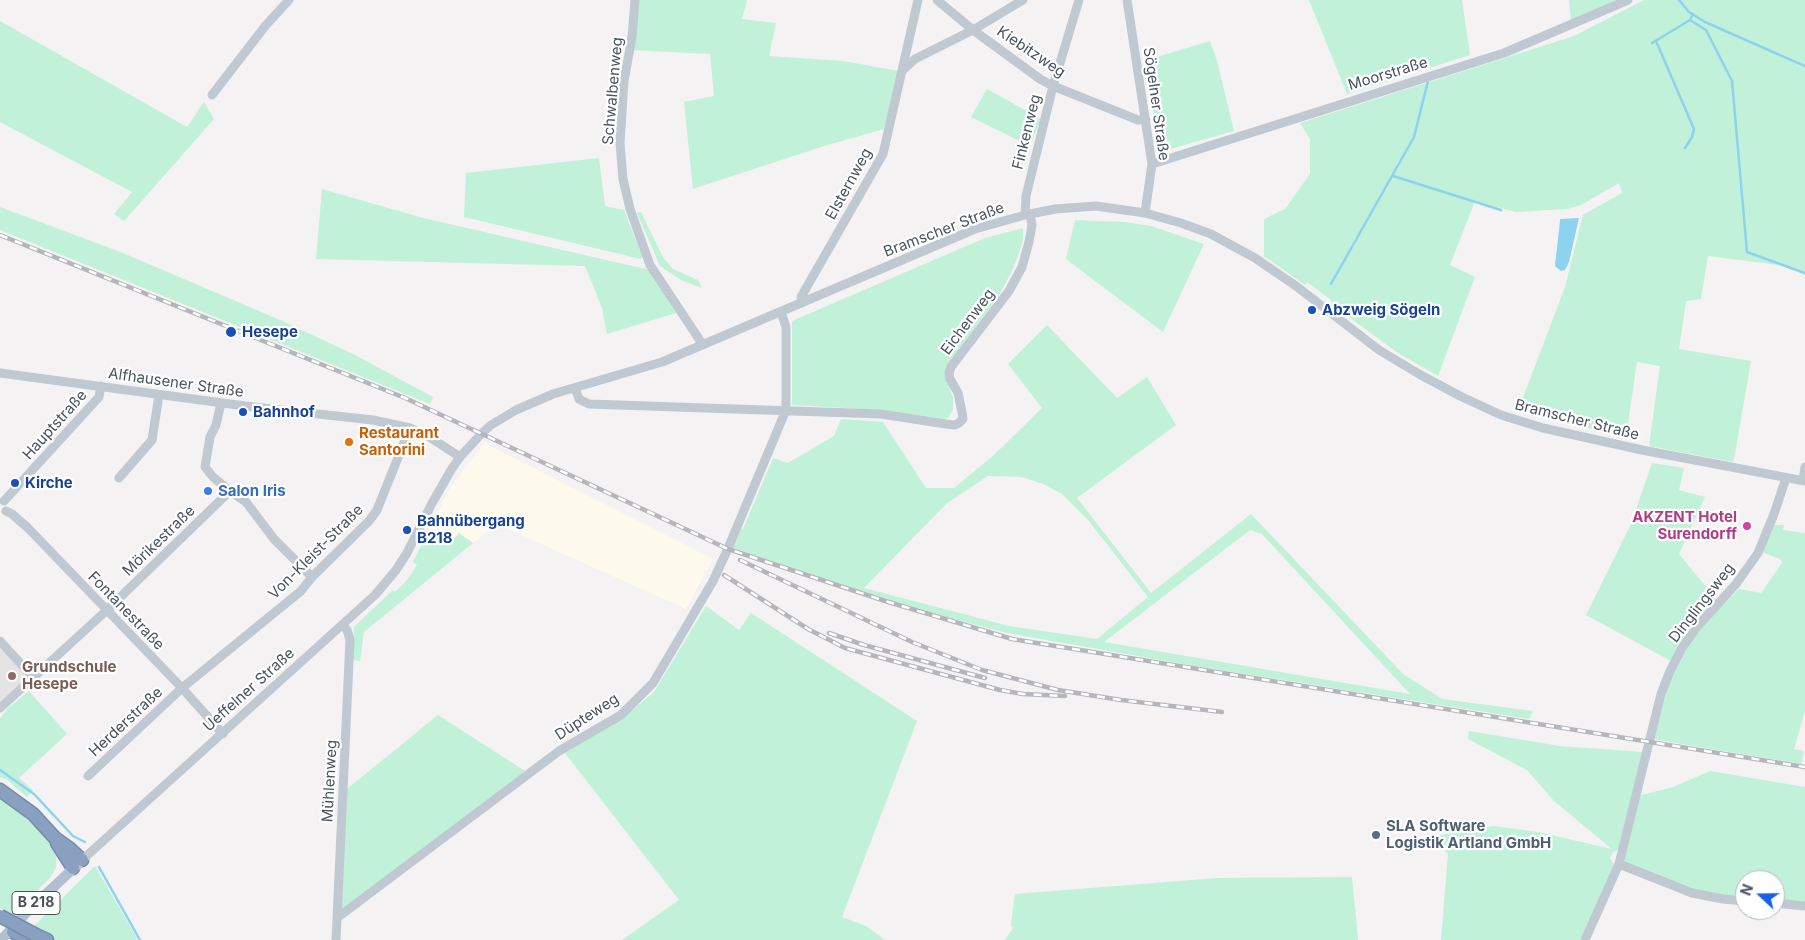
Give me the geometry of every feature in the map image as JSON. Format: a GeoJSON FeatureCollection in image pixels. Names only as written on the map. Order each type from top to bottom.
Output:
{"type":"FeatureCollection","features":[{"type":"Feature","properties":{"kind":"highway"},"geometry":{"type":"LineString","coordinates":[[0,790],[33,814],[78,864]]}},
{"type":"Feature","properties":{"kind":"highway"},"geometry":{"type":"LineString","coordinates":[[0,916],[37,938]]}},
{"type":"Feature","properties":{"kind":"highway"},"geometry":{"type":"LineString","coordinates":[[0,926],[37,938]]}},
{"type":"Feature","properties":{"kind":"main road","name":"Ueffelner Straße"},"geometry":{"type":"LineString","coordinates":[[1,940],[26,912],[78,864]]}},
{"type":"Feature","properties":{"kind":"street"},"geometry":{"type":"LineString","coordinates":[[212,94],[266,25],[290,0]]}},
{"type":"Feature","properties":{"kind":"street","name":"Schwalbenweg"},"geometry":{"type":"LineString","coordinates":[[635,0],[632,37],[624,81],[620,143],[623,178],[630,210],[650,265],[703,345]]}},
{"type":"Feature","properties":{"kind":"street","name":"Elsternweg"},"geometry":{"type":"LineString","coordinates":[[802,303],[801,297],[883,154],[918,0]]}},
{"type":"Feature","properties":{"kind":"street","name":"Kiebitzweg"},"geometry":{"type":"LineString","coordinates":[[937,0],[973,30],[1040,79],[1138,120],[1146,120]]}},
{"type":"Feature","properties":{"kind":"street"},"geometry":{"type":"LineString","coordinates":[[902,72],[915,59],[973,30],[1023,0]]}},
{"type":"Feature","properties":{"kind":"street","name":"Finkenweg"},"geometry":{"type":"LineString","coordinates":[[1028,214],[1026,196],[1053,86],[1079,0]]}},
{"type":"Feature","properties":{"kind":"street","name":"Sögelner Straße"},"geometry":{"type":"LineString","coordinates":[[1127,0],[1152,164],[1145,212]]}},
{"type":"Feature","properties":{"kind":"street","name":"Moorstraße"},"geometry":{"type":"LineString","coordinates":[[1152,164],[1504,53],[1628,0]]}},
{"type":"Feature","properties":{"kind":"street","name":"Bramscher Straße"},"geometry":{"type":"LineString","coordinates":[[482,433],[491,425],[529,404],[553,394],[662,362],[975,230],[1028,214],[1055,209],[1096,206],[1145,212],[1211,234],[1248,254],[1296,286],[1379,350],[1460,396],[1501,415],[1543,428],[1642,450],[1804,481]]}},
{"type":"Feature","properties":{"kind":"street","name":"Eichenweg"},"geometry":{"type":"LineString","coordinates":[[575,388],[579,399],[589,404],[881,414],[954,425],[963,419],[958,394],[950,379],[951,367],[1009,291],[1022,267],[1032,225],[1028,214]]}},
{"type":"Feature","properties":{"kind":"street"},"geometry":{"type":"LineString","coordinates":[[781,312],[786,327],[786,410]]}},
{"type":"Feature","properties":{"kind":"street","name":"Alfhausener Straße"},"geometry":{"type":"LineString","coordinates":[[0,373],[221,403],[372,420],[410,428],[431,438],[460,457]]}},
{"type":"Feature","properties":{"kind":"street","name":"Hauptstraße"},"geometry":{"type":"LineString","coordinates":[[2,500],[99,397],[101,386]]}},
{"type":"Feature","properties":{"kind":"street"},"geometry":{"type":"LineString","coordinates":[[119,478],[152,440],[159,394]]}},
{"type":"Feature","properties":{"kind":"street"},"geometry":{"type":"LineString","coordinates":[[221,403],[216,425],[208,443],[206,467],[213,477],[246,502],[274,538],[312,577]]}},
{"type":"Feature","properties":{"kind":"street","name":"Düpteweg"},"geometry":{"type":"LineString","coordinates":[[337,918],[559,752],[621,715],[653,683],[713,581],[786,410]]}},
{"type":"Feature","properties":{"kind":"street","name":"Von-Kleist-Straße"},"geometry":{"type":"LineString","coordinates":[[182,688],[301,590],[373,516],[410,428]]}},
{"type":"Feature","properties":{"kind":"street","name":"Ueffelner Straße"},"geometry":{"type":"LineString","coordinates":[[78,864],[375,594],[396,570],[441,487],[460,457],[482,433]]}},
{"type":"Feature","properties":{"kind":"street"},"geometry":{"type":"LineString","coordinates":[[1804,481],[1805,467]]}},
{"type":"Feature","properties":{"kind":"street","name":"Dinglingsweg"},"geometry":{"type":"LineString","coordinates":[[1585,940],[1619,864],[1661,694],[1670,671],[1682,648],[1697,627],[1736,584],[1758,553],[1786,478]]}},
{"type":"Feature","properties":{"kind":"street","name":"Mörikestraße"},"geometry":{"type":"LineString","coordinates":[[0,708],[230,491]]}},
{"type":"Feature","properties":{"kind":"street"},"geometry":{"type":"LineString","coordinates":[[2,500],[6,506],[3,514]]}},
{"type":"Feature","properties":{"kind":"street","name":"Fontanestraße"},"geometry":{"type":"LineString","coordinates":[[3,514],[12,514],[28,528],[182,688],[223,734]]}},
{"type":"Feature","properties":{"kind":"street","name":"Mühlenweg"},"geometry":{"type":"LineString","coordinates":[[336,940],[350,640],[347,630],[343,625]]}},
{"type":"Feature","properties":{"kind":"street"},"geometry":{"type":"LineString","coordinates":[[0,642],[33,677]]}},
{"type":"Feature","properties":{"kind":"street","name":"Herderstraße"},"geometry":{"type":"LineString","coordinates":[[88,776],[182,688]]}},
{"type":"Feature","properties":{"kind":"street"},"geometry":{"type":"LineString","coordinates":[[1619,864],[1692,893],[1723,900],[1735,901]]}},
{"type":"Feature","properties":{"kind":"street"},"geometry":{"type":"LineString","coordinates":[[1785,905],[1805,906]]}},
{"type":"Feature","properties":{"kind":"shaded area"},"geometry":{"type":"Polygon","coordinates":[[[484,443],[713,559],[686,609],[497,524],[473,543],[459,533],[448,546],[427,534],[448,491],[484,443]]]}},
{"type":"Feature","properties":{"kind":"shaded area","name":"Grundschule Hesepe"},"geometry":{"type":"Polygon","coordinates":[[[0,648],[24,673],[26,678],[0,702],[0,648]]]}},
{"type":"Feature","properties":{"kind":"green space"},"geometry":{"type":"Polygon","coordinates":[[[637,0],[747,0],[742,19],[776,23],[769,56],[843,61],[899,71],[884,129],[824,146],[693,189],[684,102],[714,96],[710,54],[632,50],[637,0]]]}},
{"type":"Feature","properties":{"kind":"green space"},"geometry":{"type":"Polygon","coordinates":[[[1309,0],[1462,0],[1470,55],[1347,94],[1309,0]]]}},
{"type":"Feature","properties":{"kind":"green space"},"geometry":{"type":"Polygon","coordinates":[[[1569,0],[1616,0],[1571,21],[1569,0]]]}},
{"type":"Feature","properties":{"kind":"green space"},"geometry":{"type":"Polygon","coordinates":[[[1644,0],[1805,0],[1805,275],[1779,265],[1708,256],[1701,299],[1686,301],[1679,349],[1751,361],[1733,462],[1649,446],[1660,366],[1637,362],[1626,437],[1518,411],[1565,287],[1583,215],[1622,193],[1619,183],[1581,205],[1567,209],[1516,212],[1475,201],[1450,265],[1475,277],[1438,376],[1398,353],[1331,304],[1331,300],[1307,282],[1305,285],[1264,256],[1264,219],[1285,209],[1310,174],[1310,139],[1300,123],[1574,36],[1644,0]]]}},
{"type":"Feature","properties":{"kind":"green space"},"geometry":{"type":"Polygon","coordinates":[[[0,21],[187,127],[204,102],[214,119],[124,221],[114,214],[132,192],[0,122],[0,21]]]}},
{"type":"Feature","properties":{"kind":"green space"},"geometry":{"type":"Polygon","coordinates":[[[1210,41],[1217,61],[1234,131],[1159,152],[1147,60],[1210,41]]]}},
{"type":"Feature","properties":{"kind":"green space"},"geometry":{"type":"Polygon","coordinates":[[[987,89],[1041,119],[1030,146],[971,117],[987,89]]]}},
{"type":"Feature","properties":{"kind":"green space"},"geometry":{"type":"Polygon","coordinates":[[[599,158],[605,206],[624,210],[642,256],[641,259],[464,217],[466,173],[599,158]]]}},
{"type":"Feature","properties":{"kind":"green space"},"geometry":{"type":"Polygon","coordinates":[[[322,189],[423,218],[650,270],[676,313],[607,334],[602,308],[585,266],[316,259],[322,189]]]}},
{"type":"Feature","properties":{"kind":"green space"},"geometry":{"type":"Polygon","coordinates":[[[0,207],[123,253],[280,320],[353,354],[433,397],[430,404],[0,230],[0,207]]]}},
{"type":"Feature","properties":{"kind":"green space"},"geometry":{"type":"Polygon","coordinates":[[[641,212],[663,257],[673,269],[698,280],[702,288],[681,280],[660,266],[637,213],[641,212]]]}},
{"type":"Feature","properties":{"kind":"green space"},"geometry":{"type":"Polygon","coordinates":[[[1075,220],[1125,222],[1151,226],[1204,244],[1163,332],[1066,259],[1075,220]]]}},
{"type":"Feature","properties":{"kind":"green space"},"geometry":{"type":"Polygon","coordinates":[[[1023,228],[1023,240],[1019,253],[998,297],[946,367],[945,377],[953,398],[953,409],[949,417],[946,419],[882,410],[792,405],[792,321],[985,238],[1023,228]]]}},
{"type":"Feature","properties":{"kind":"green space"},"geometry":{"type":"Polygon","coordinates":[[[1047,325],[1117,398],[1147,377],[1176,425],[1077,498],[1151,593],[1251,514],[1403,674],[1442,699],[1533,711],[1529,719],[1195,666],[1007,633],[927,612],[732,549],[740,528],[743,529],[773,458],[788,463],[834,436],[841,419],[883,422],[926,488],[954,488],[994,455],[1042,408],[1008,364],[1047,325]],[[988,476],[947,503],[864,588],[1009,626],[1097,639],[1148,597],[1089,521],[1062,494],[1043,484],[1022,477],[988,476]],[[1250,530],[1104,642],[1410,694],[1262,534],[1250,530]]]}},
{"type":"Feature","properties":{"kind":"green space"},"geometry":{"type":"Polygon","coordinates":[[[1652,463],[1684,468],[1679,490],[1705,497],[1679,554],[1717,600],[1671,661],[1586,615],[1631,524],[1652,463]]]}},
{"type":"Feature","properties":{"kind":"green space"},"geometry":{"type":"Polygon","coordinates":[[[1773,525],[1784,525],[1783,530],[1805,533],[1805,711],[1794,749],[1804,751],[1801,764],[1653,739],[1672,671],[1699,628],[1739,589],[1761,593],[1782,563],[1780,559],[1764,553],[1762,549],[1773,525]]]}},
{"type":"Feature","properties":{"kind":"green space"},"geometry":{"type":"Polygon","coordinates":[[[459,533],[473,543],[364,632],[360,661],[352,660],[354,627],[393,590],[395,592],[407,580],[417,565],[413,562],[427,534],[448,546],[459,533]]]}},
{"type":"Feature","properties":{"kind":"green space"},"geometry":{"type":"Polygon","coordinates":[[[706,606],[739,630],[751,613],[917,721],[842,917],[866,926],[885,940],[622,940],[679,900],[565,753],[623,718],[654,692],[706,606]]]}},
{"type":"Feature","properties":{"kind":"green space"},"geometry":{"type":"Polygon","coordinates":[[[29,691],[67,734],[19,778],[33,790],[27,797],[6,779],[0,777],[0,719],[8,708],[29,691]]]}},
{"type":"Feature","properties":{"kind":"green space"},"geometry":{"type":"Polygon","coordinates":[[[438,715],[525,771],[340,911],[347,789],[438,715]]]}},
{"type":"Feature","properties":{"kind":"green space"},"geometry":{"type":"Polygon","coordinates":[[[1469,731],[1560,746],[1643,752],[1620,849],[1613,852],[1610,858],[1615,866],[1582,940],[1441,940],[1448,854],[1435,836],[1493,826],[1538,832],[1612,849],[1554,801],[1527,770],[1468,739],[1469,731]]]}},
{"type":"Feature","properties":{"kind":"green space"},"geometry":{"type":"Polygon","coordinates":[[[1710,771],[1805,787],[1805,904],[1785,902],[1785,870],[1735,870],[1735,898],[1710,896],[1627,866],[1623,856],[1638,796],[1673,787],[1710,771]]]}},
{"type":"Feature","properties":{"kind":"green space"},"geometry":{"type":"Polygon","coordinates":[[[0,797],[24,816],[52,844],[57,852],[56,868],[50,878],[12,915],[0,908],[0,797]]]}},
{"type":"Feature","properties":{"kind":"green space"},"geometry":{"type":"Polygon","coordinates":[[[95,866],[138,940],[57,940],[34,926],[95,866]]]}},
{"type":"Feature","properties":{"kind":"green space"},"geometry":{"type":"Polygon","coordinates":[[[1352,877],[1358,940],[1005,940],[1013,928],[1011,925],[1015,894],[1217,878],[1352,877]]]}},
{"type":"Feature","properties":{"kind":"water"},"geometry":{"type":"Polygon","coordinates":[[[1579,218],[1569,262],[1565,270],[1561,271],[1555,266],[1560,219],[1579,218]]]}},
{"type":"Feature","properties":{"kind":"waterway"},"geometry":{"type":"LineString","coordinates":[[1679,0],[1689,12],[1705,22],[1805,66]]}},
{"type":"Feature","properties":{"kind":"waterway"},"geometry":{"type":"LineString","coordinates":[[1693,14],[1690,20],[1706,30],[1732,81],[1747,252],[1805,273]]}},
{"type":"Feature","properties":{"kind":"waterway"},"geometry":{"type":"LineString","coordinates":[[1652,43],[1690,20]]}},
{"type":"Feature","properties":{"kind":"waterway"},"geometry":{"type":"LineString","coordinates":[[1656,41],[1694,129],[1692,137],[1685,148]]}},
{"type":"Feature","properties":{"kind":"waterway"},"geometry":{"type":"LineString","coordinates":[[1331,284],[1414,137],[1428,81]]}},
{"type":"Feature","properties":{"kind":"waterway"},"geometry":{"type":"LineString","coordinates":[[1393,176],[1501,210]]}},
{"type":"Feature","properties":{"kind":"waterway"},"geometry":{"type":"LineString","coordinates":[[0,770],[34,794],[73,836],[85,842]]}},
{"type":"Feature","properties":{"kind":"waterway"},"geometry":{"type":"LineString","coordinates":[[99,867],[140,940]]}},
{"type":"Feature","properties":{"kind":"railway"},"geometry":{"type":"LineString","coordinates":[[0,235],[405,398],[728,549],[885,601],[1012,639],[1805,767]]}},
{"type":"Feature","properties":{"kind":"railway"},"geometry":{"type":"LineString","coordinates":[[740,560],[912,642],[982,670],[1058,690],[1121,700],[1222,712]]}},
{"type":"Feature","properties":{"kind":"railway"},"geometry":{"type":"LineString","coordinates":[[724,575],[808,629],[845,648],[1000,690],[1023,694],[1065,696]]}},
{"type":"Feature","properties":{"kind":"railway"},"geometry":{"type":"LineString","coordinates":[[829,633],[864,645],[985,678]]}},
{"type":"Feature","properties":{"kind":"place","name":"Abzweig Sögeln"},"geometry":{"type":"Point","coordinates":[1312,310]}},
{"type":"Feature","properties":{"kind":"place","name":"Hesepe"},"geometry":{"type":"Point","coordinates":[231,332]}},
{"type":"Feature","properties":{"kind":"place","name":"Bahnhof"},"geometry":{"type":"Point","coordinates":[243,412]}},
{"type":"Feature","properties":{"kind":"place","name":"Restaurant Santorini"},"geometry":{"type":"Point","coordinates":[349,442]}},
{"type":"Feature","properties":{"kind":"place","name":"Kirche"},"geometry":{"type":"Point","coordinates":[15,483]}},
{"type":"Feature","properties":{"kind":"place","name":"Salon Iris"},"geometry":{"type":"Point","coordinates":[208,491]}},
{"type":"Feature","properties":{"kind":"place","name":"AKZENT Hotel Surendorff"},"geometry":{"type":"Point","coordinates":[1747,526]}},
{"type":"Feature","properties":{"kind":"place","name":"Bahnübergang B218"},"geometry":{"type":"Point","coordinates":[407,530]}},
{"type":"Feature","properties":{"kind":"place","name":"Grundschule Hesepe"},"geometry":{"type":"Point","coordinates":[12,676]}},
{"type":"Feature","properties":{"kind":"place","name":"SLA Software Logistik Artland GmbH"},"geometry":{"type":"Point","coordinates":[1376,835]}}]}
